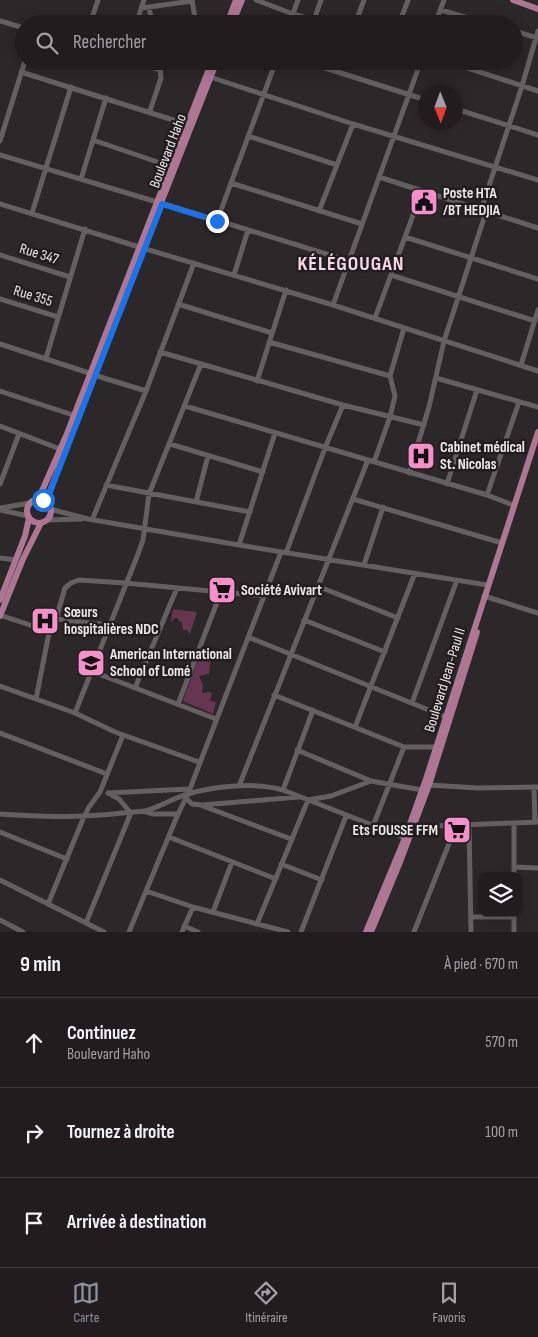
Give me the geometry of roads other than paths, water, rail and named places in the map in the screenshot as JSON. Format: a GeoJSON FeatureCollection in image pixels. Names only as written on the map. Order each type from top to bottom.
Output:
{"type":"FeatureCollection","features":[{"type":"Feature","properties":{"kind":"main road"},"geometry":{"type":"LineString","coordinates":[[230,15],[236,0]]}},
{"type":"Feature","properties":{"kind":"main road"},"geometry":{"type":"LineString","coordinates":[[236,15],[242,0]]}},
{"type":"Feature","properties":{"kind":"main road"},"geometry":{"type":"LineString","coordinates":[[513,0],[538,9]]}},
{"type":"Feature","properties":{"kind":"main road","name":"Boulevard Haho"},"geometry":{"type":"LineString","coordinates":[[209,77],[210,70]]}},
{"type":"Feature","properties":{"kind":"main road","name":"Boulevard Haho"},"geometry":{"type":"LineString","coordinates":[[38,500],[91,374],[212,70]]}},
{"type":"Feature","properties":{"kind":"main road","name":"Boulevard Haho"},"geometry":{"type":"LineString","coordinates":[[46,502],[91,374]]}},
{"type":"Feature","properties":{"kind":"main road","name":"Boulevard Jean-Paul II"},"geometry":{"type":"LineString","coordinates":[[371,932],[429,785],[486,596],[487,585],[538,432]]}},
{"type":"Feature","properties":{"kind":"main road","name":"Boulevard Jean-Paul II"},"geometry":{"type":"LineString","coordinates":[[366,932],[405,838],[411,828],[486,596],[538,444]]}},
{"type":"Feature","properties":{"kind":"main road"},"geometry":{"type":"LineString","coordinates":[[0,600],[16,560],[29,517],[27,509],[30,503],[38,500],[46,502],[50,509],[50,514],[44,521],[23,559],[0,615]]}},
{"type":"Feature","properties":{"kind":"main road"},"geometry":{"type":"LineString","coordinates":[[29,517],[34,522],[44,521]]}},
{"type":"Feature","properties":{"kind":"street"},"geometry":{"type":"LineString","coordinates":[[93,15],[98,0]]}},
{"type":"Feature","properties":{"kind":"street"},"geometry":{"type":"LineString","coordinates":[[139,15],[144,0]]}},
{"type":"Feature","properties":{"kind":"street"},"geometry":{"type":"LineString","coordinates":[[142,8],[192,0],[194,15]]}},
{"type":"Feature","properties":{"kind":"street"},"geometry":{"type":"LineString","coordinates":[[256,0],[296,15]]}},
{"type":"Feature","properties":{"kind":"street"},"geometry":{"type":"LineString","coordinates":[[293,14],[298,0]]}},
{"type":"Feature","properties":{"kind":"street"},"geometry":{"type":"LineString","coordinates":[[316,15],[321,0]]}},
{"type":"Feature","properties":{"kind":"street"},"geometry":{"type":"LineString","coordinates":[[358,15],[364,0]]}},
{"type":"Feature","properties":{"kind":"street"},"geometry":{"type":"LineString","coordinates":[[402,15],[408,0]]}},
{"type":"Feature","properties":{"kind":"street"},"geometry":{"type":"LineString","coordinates":[[439,15],[444,0]]}},
{"type":"Feature","properties":{"kind":"street"},"geometry":{"type":"LineString","coordinates":[[150,8],[151,15]]}},
{"type":"Feature","properties":{"kind":"street"},"geometry":{"type":"LineString","coordinates":[[441,10],[458,15]]}},
{"type":"Feature","properties":{"kind":"street"},"geometry":{"type":"LineString","coordinates":[[0,21],[15,25]]}},
{"type":"Feature","properties":{"kind":"street"},"geometry":{"type":"LineString","coordinates":[[409,473],[424,425],[444,341],[471,258],[495,167],[538,31]]}},
{"type":"Feature","properties":{"kind":"street"},"geometry":{"type":"LineString","coordinates":[[523,34],[537,38]]}},
{"type":"Feature","properties":{"kind":"street"},"geometry":{"type":"LineString","coordinates":[[150,111],[160,83],[161,70]]}},
{"type":"Feature","properties":{"kind":"street"},"geometry":{"type":"LineString","coordinates":[[217,221],[273,70]]}},
{"type":"Feature","properties":{"kind":"street"},"geometry":{"type":"LineString","coordinates":[[331,70],[418,98]]}},
{"type":"Feature","properties":{"kind":"street"},"geometry":{"type":"LineString","coordinates":[[332,304],[418,70]]}},
{"type":"Feature","properties":{"kind":"street"},"geometry":{"type":"LineString","coordinates":[[473,70],[538,91]]}},
{"type":"Feature","properties":{"kind":"street"},"geometry":{"type":"LineString","coordinates":[[0,141],[21,72],[190,125]]}},
{"type":"Feature","properties":{"kind":"street"},"geometry":{"type":"LineString","coordinates":[[209,77],[353,124],[538,180]]}},
{"type":"Feature","properties":{"kind":"street"},"geometry":{"type":"LineString","coordinates":[[32,213],[71,87]]}},
{"type":"Feature","properties":{"kind":"street"},"geometry":{"type":"LineString","coordinates":[[81,179],[106,98]]}},
{"type":"Feature","properties":{"kind":"street"},"geometry":{"type":"LineString","coordinates":[[463,111],[538,135]]}},
{"type":"Feature","properties":{"kind":"street"},"geometry":{"type":"LineString","coordinates":[[319,211],[353,124]]}},
{"type":"Feature","properties":{"kind":"street"},"geometry":{"type":"LineString","coordinates":[[248,136],[337,165]]}},
{"type":"Feature","properties":{"kind":"street"},"geometry":{"type":"LineString","coordinates":[[93,140],[173,168]]}},
{"type":"Feature","properties":{"kind":"street"},"geometry":{"type":"LineString","coordinates":[[0,155],[349,261]]}},
{"type":"Feature","properties":{"kind":"street"},"geometry":{"type":"LineString","coordinates":[[379,177],[538,228]]}},
{"type":"Feature","properties":{"kind":"street"},"geometry":{"type":"LineString","coordinates":[[231,183],[362,224]]}},
{"type":"Feature","properties":{"kind":"street"},"geometry":{"type":"LineString","coordinates":[[375,318],[422,191]]}},
{"type":"Feature","properties":{"kind":"street"},"geometry":{"type":"LineString","coordinates":[[0,204],[332,304],[538,371]]}},
{"type":"Feature","properties":{"kind":"street"},"geometry":{"type":"LineString","coordinates":[[46,358],[84,229]]}},
{"type":"Feature","properties":{"kind":"street"},"geometry":{"type":"LineString","coordinates":[[234,275],[248,230]]}},
{"type":"Feature","properties":{"kind":"street"},"geometry":{"type":"LineString","coordinates":[[405,237],[538,279]]}},
{"type":"Feature","properties":{"kind":"street","name":"Rue 347"},"geometry":{"type":"LineString","coordinates":[[0,255],[70,277]]}},
{"type":"Feature","properties":{"kind":"street"},"geometry":{"type":"LineString","coordinates":[[90,519],[146,391],[194,263]]}},
{"type":"Feature","properties":{"kind":"street"},"geometry":{"type":"LineString","coordinates":[[391,275],[535,321]]}},
{"type":"Feature","properties":{"kind":"street"},"geometry":{"type":"LineString","coordinates":[[257,381],[286,290]]}},
{"type":"Feature","properties":{"kind":"street","name":"Rue 355"},"geometry":{"type":"LineString","coordinates":[[0,300],[58,317]]}},
{"type":"Feature","properties":{"kind":"street"},"geometry":{"type":"LineString","coordinates":[[178,304],[272,333]]}},
{"type":"Feature","properties":{"kind":"street"},"geometry":{"type":"LineString","coordinates":[[521,365],[538,310]]}},
{"type":"Feature","properties":{"kind":"street"},"geometry":{"type":"LineString","coordinates":[[239,786],[327,559],[390,417],[395,396],[390,376],[404,328]]}},
{"type":"Feature","properties":{"kind":"street"},"geometry":{"type":"LineString","coordinates":[[270,342],[390,376]]}},
{"type":"Feature","properties":{"kind":"street"},"geometry":{"type":"LineString","coordinates":[[0,344],[146,391]]}},
{"type":"Feature","properties":{"kind":"street"},"geometry":{"type":"LineString","coordinates":[[160,352],[343,405],[424,425]]}},
{"type":"Feature","properties":{"kind":"street"},"geometry":{"type":"LineString","coordinates":[[75,712],[138,554],[145,529],[149,494],[201,364]]}},
{"type":"Feature","properties":{"kind":"street"},"geometry":{"type":"LineString","coordinates":[[436,378],[538,407]]}},
{"type":"Feature","properties":{"kind":"street"},"geometry":{"type":"LineString","coordinates":[[447,484],[477,390]]}},
{"type":"Feature","properties":{"kind":"street"},"geometry":{"type":"LineString","coordinates":[[0,391],[73,415]]}},
{"type":"Feature","properties":{"kind":"street"},"geometry":{"type":"LineString","coordinates":[[487,496],[519,402]]}},
{"type":"Feature","properties":{"kind":"street"},"geometry":{"type":"LineString","coordinates":[[129,932],[188,794],[264,596],[284,552],[343,405]]}},
{"type":"Feature","properties":{"kind":"street"},"geometry":{"type":"LineString","coordinates":[[185,406],[513,505]]}},
{"type":"Feature","properties":{"kind":"street"},"geometry":{"type":"LineString","coordinates":[[0,426],[60,449]]}},
{"type":"Feature","properties":{"kind":"street"},"geometry":{"type":"LineString","coordinates":[[238,545],[275,432]]}},
{"type":"Feature","properties":{"kind":"street"},"geometry":{"type":"LineString","coordinates":[[0,484],[2,473],[19,434]]}},
{"type":"Feature","properties":{"kind":"street"},"geometry":{"type":"LineString","coordinates":[[170,444],[263,472]]}},
{"type":"Feature","properties":{"kind":"street"},"geometry":{"type":"LineString","coordinates":[[196,502],[208,456]]}},
{"type":"Feature","properties":{"kind":"street"},"geometry":{"type":"LineString","coordinates":[[106,485],[250,512]]}},
{"type":"Feature","properties":{"kind":"street"},"geometry":{"type":"LineString","coordinates":[[353,499],[502,543]]}},
{"type":"Feature","properties":{"kind":"street"},"geometry":{"type":"LineString","coordinates":[[0,509],[30,503]]}},
{"type":"Feature","properties":{"kind":"street"},"geometry":{"type":"LineString","coordinates":[[364,565],[382,508]]}},
{"type":"Feature","properties":{"kind":"street"},"geometry":{"type":"LineString","coordinates":[[0,509],[29,517]]}},
{"type":"Feature","properties":{"kind":"street"},"geometry":{"type":"LineString","coordinates":[[50,509],[90,519],[145,529],[487,585]]}},
{"type":"Feature","properties":{"kind":"street"},"geometry":{"type":"LineString","coordinates":[[44,521],[90,519]]}},
{"type":"Feature","properties":{"kind":"street"},"geometry":{"type":"LineString","coordinates":[[0,558],[16,560]]}},
{"type":"Feature","properties":{"kind":"street"},"geometry":{"type":"LineString","coordinates":[[355,727],[414,573]]}},
{"type":"Feature","properties":{"kind":"street"},"geometry":{"type":"LineString","coordinates":[[36,699],[50,628],[56,619],[65,588],[71,583],[79,580],[125,583],[264,596]]}},
{"type":"Feature","properties":{"kind":"street"},"geometry":{"type":"LineString","coordinates":[[412,703],[456,580]]}},
{"type":"Feature","properties":{"kind":"street"},"geometry":{"type":"LineString","coordinates":[[317,586],[398,618]]}},
{"type":"Feature","properties":{"kind":"street"},"geometry":{"type":"LineString","coordinates":[[136,688],[177,588]]}},
{"type":"Feature","properties":{"kind":"street"},"geometry":{"type":"LineString","coordinates":[[178,704],[221,592]]}},
{"type":"Feature","properties":{"kind":"street"},"geometry":{"type":"LineString","coordinates":[[486,596],[538,613]]}},
{"type":"Feature","properties":{"kind":"street"},"geometry":{"type":"LineString","coordinates":[[0,615],[39,628],[50,628]]}},
{"type":"Feature","properties":{"kind":"street"},"geometry":{"type":"LineString","coordinates":[[56,619],[109,625]]}},
{"type":"Feature","properties":{"kind":"street"},"geometry":{"type":"LineString","coordinates":[[304,620],[385,652]]}},
{"type":"Feature","properties":{"kind":"street"},"geometry":{"type":"LineString","coordinates":[[248,637],[446,717]]}},
{"type":"Feature","properties":{"kind":"street"},"geometry":{"type":"LineString","coordinates":[[91,671],[216,719]]}},
{"type":"Feature","properties":{"kind":"street"},"geometry":{"type":"LineString","coordinates":[[0,686],[75,712],[123,735],[200,762]]}},
{"type":"Feature","properties":{"kind":"street"},"geometry":{"type":"LineString","coordinates":[[274,695],[404,747],[437,747]]}},
{"type":"Feature","properties":{"kind":"street"},"geometry":{"type":"LineString","coordinates":[[283,790],[313,710]]}},
{"type":"Feature","properties":{"kind":"street"},"geometry":{"type":"LineString","coordinates":[[0,733],[107,774]]}},
{"type":"Feature","properties":{"kind":"street"},"geometry":{"type":"LineString","coordinates":[[48,904],[85,816],[100,792],[123,735]]}},
{"type":"Feature","properties":{"kind":"street"},"geometry":{"type":"LineString","coordinates":[[373,826],[404,747]]}},
{"type":"Feature","properties":{"kind":"street"},"geometry":{"type":"LineString","coordinates":[[297,750],[371,782],[422,790]]}},
{"type":"Feature","properties":{"kind":"street"},"geometry":{"type":"LineString","coordinates":[[308,800],[330,796],[371,782]]}},
{"type":"Feature","properties":{"kind":"street"},"geometry":{"type":"LineString","coordinates":[[411,828],[537,822],[536,787],[478,788],[429,785]]}},
{"type":"Feature","properties":{"kind":"street"},"geometry":{"type":"LineString","coordinates":[[100,792],[188,794],[239,786],[283,790],[405,838]]}},
{"type":"Feature","properties":{"kind":"street"},"geometry":{"type":"LineString","coordinates":[[86,923],[129,818],[130,812],[119,799],[108,793]]}},
{"type":"Feature","properties":{"kind":"street"},"geometry":{"type":"LineString","coordinates":[[188,794],[192,804],[202,805],[301,797]]}},
{"type":"Feature","properties":{"kind":"street"},"geometry":{"type":"LineString","coordinates":[[0,814],[85,816],[143,811],[188,794]]}},
{"type":"Feature","properties":{"kind":"street"},"geometry":{"type":"LineString","coordinates":[[257,924],[308,800]]}},
{"type":"Feature","properties":{"kind":"street"},"geometry":{"type":"LineString","coordinates":[[202,805],[292,839]]}},
{"type":"Feature","properties":{"kind":"street"},"geometry":{"type":"LineString","coordinates":[[143,811],[153,814],[178,814]]}},
{"type":"Feature","properties":{"kind":"street"},"geometry":{"type":"LineString","coordinates":[[301,932],[346,816]]}},
{"type":"Feature","properties":{"kind":"street"},"geometry":{"type":"LineString","coordinates":[[514,823],[514,872]]}},
{"type":"Feature","properties":{"kind":"street"},"geometry":{"type":"LineString","coordinates":[[469,825],[471,932]]}},
{"type":"Feature","properties":{"kind":"street"},"geometry":{"type":"LineString","coordinates":[[414,932],[456,826]]}},
{"type":"Feature","properties":{"kind":"street"},"geometry":{"type":"LineString","coordinates":[[0,832],[67,858]]}},
{"type":"Feature","properties":{"kind":"street"},"geometry":{"type":"LineString","coordinates":[[169,836],[276,879]]}},
{"type":"Feature","properties":{"kind":"street"},"geometry":{"type":"LineString","coordinates":[[213,912],[232,862]]}},
{"type":"Feature","properties":{"kind":"street"},"geometry":{"type":"LineString","coordinates":[[281,864],[322,880]]}},
{"type":"Feature","properties":{"kind":"street"},"geometry":{"type":"LineString","coordinates":[[514,867],[538,868]]}},
{"type":"Feature","properties":{"kind":"street"},"geometry":{"type":"LineString","coordinates":[[0,880],[104,932]]}},
{"type":"Feature","properties":{"kind":"street"},"geometry":{"type":"LineString","coordinates":[[146,891],[193,907],[288,932]]}},
{"type":"Feature","properties":{"kind":"street"},"geometry":{"type":"LineString","coordinates":[[193,907],[183,929],[198,932]]}},
{"type":"Feature","properties":{"kind":"street"},"geometry":{"type":"LineString","coordinates":[[472,917],[478,917]]}},
{"type":"Feature","properties":{"kind":"street"},"geometry":{"type":"LineString","coordinates":[[514,917],[514,932]]}},
{"type":"Feature","properties":{"kind":"street"},"geometry":{"type":"LineString","coordinates":[[0,920],[23,932]]}},
{"type":"Feature","properties":{"kind":"place","name":"Poste HTA /BT HEDJIA"},"geometry":{"type":"Point","coordinates":[424,202]}},
{"type":"Feature","properties":{"kind":"place","name":"Cabinet médical St. Nicolas"},"geometry":{"type":"Point","coordinates":[421,456]}},
{"type":"Feature","properties":{"kind":"place","name":"Société Avivart"},"geometry":{"type":"Point","coordinates":[222,590]}},
{"type":"Feature","properties":{"kind":"place","name":"Sœurs hospitalières NDC"},"geometry":{"type":"Point","coordinates":[45,621]}},
{"type":"Feature","properties":{"kind":"place","name":"American International School of Lomé"},"geometry":{"type":"Point","coordinates":[91,663]}},
{"type":"Feature","properties":{"kind":"place","name":"Ets FOUSSE FFM"},"geometry":{"type":"Point","coordinates":[457,830]}},
{"type":"Feature","properties":{"kind":"district","name":"KÉLÉGOUGAN"},"geometry":{"type":"Point","coordinates":[351,264]}}]}
